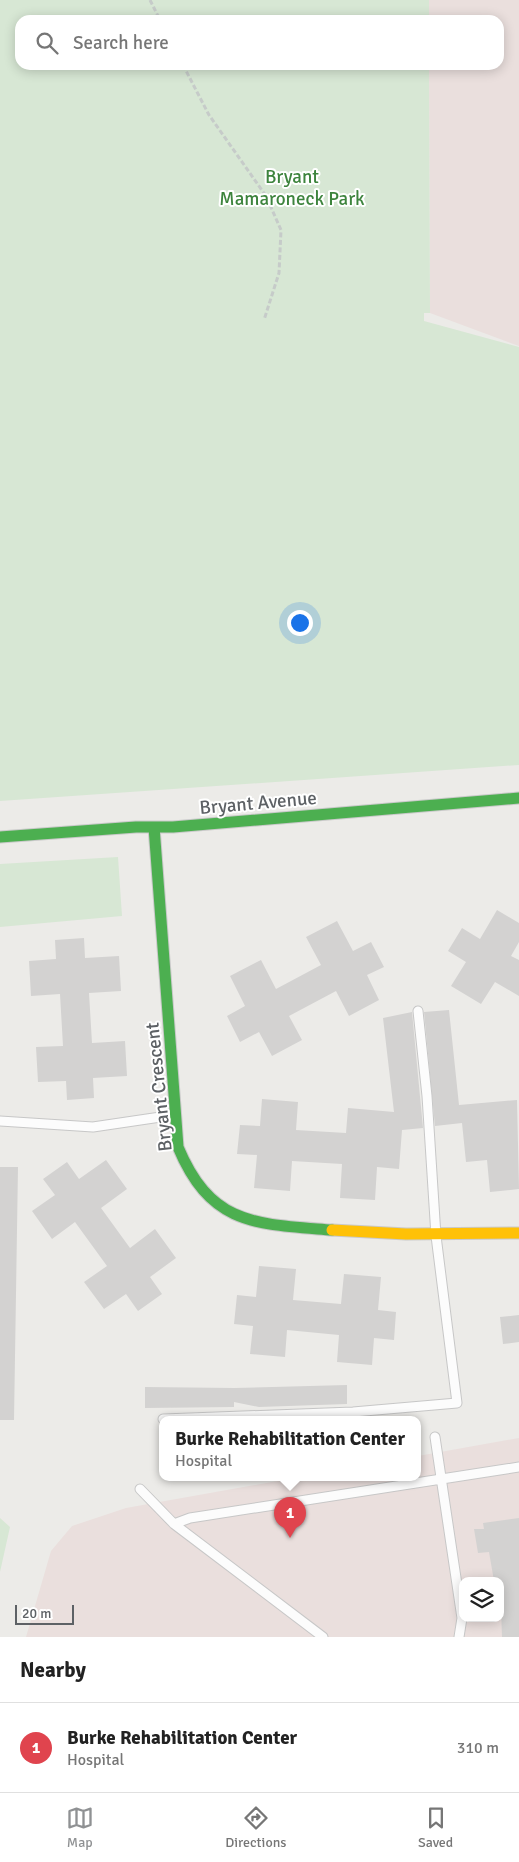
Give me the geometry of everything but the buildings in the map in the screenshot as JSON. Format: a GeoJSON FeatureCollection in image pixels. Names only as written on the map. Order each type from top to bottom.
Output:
{"type":"FeatureCollection","features":[{"type":"Feature","properties":{"kind":"street","name":"Bryant Avenue"},"geometry":{"type":"LineString","coordinates":[[0,837],[154,827],[519,798]]}},
{"type":"Feature","properties":{"kind":"street","name":"Bryant Crescent"},"geometry":{"type":"LineString","coordinates":[[154,827],[178,1147],[189,1174],[204,1195],[222,1209],[234,1215],[266,1223],[335,1231],[436,1236],[519,1232]]}},
{"type":"Feature","properties":{"kind":"lane"},"geometry":{"type":"LineString","coordinates":[[244,1416],[353,1412],[457,1403],[436,1236],[418,1011]]}},
{"type":"Feature","properties":{"kind":"lane"},"geometry":{"type":"LineString","coordinates":[[0,1121],[93,1127],[175,1115]]}},
{"type":"Feature","properties":{"kind":"lane"},"geometry":{"type":"LineString","coordinates":[[435,1437],[462,1618],[459,1637]]}},
{"type":"Feature","properties":{"kind":"lane"},"geometry":{"type":"LineString","coordinates":[[174,1524],[190,1518],[519,1467]]}},
{"type":"Feature","properties":{"kind":"lane"},"geometry":{"type":"LineString","coordinates":[[140,1489],[174,1524],[323,1637]]}},
{"type":"Feature","properties":{"kind":"path"},"geometry":{"type":"LineString","coordinates":[[150,0],[158,15]]}},
{"type":"Feature","properties":{"kind":"path"},"geometry":{"type":"LineString","coordinates":[[186,70],[209,115],[266,196],[281,230],[279,273],[264,320]]}},
{"type":"Feature","properties":{"kind":"shaded area"},"geometry":{"type":"Polygon","coordinates":[[[429,0],[519,0],[519,346],[430,313],[429,70],[504,70],[504,15],[429,15],[429,0]]]}},
{"type":"Feature","properties":{"kind":"shaded area"},"geometry":{"type":"Polygon","coordinates":[[[519,1438],[519,1637],[26,1637],[51,1551],[72,1526],[126,1508],[278,1481],[421,1481],[421,1455],[519,1438]]]}},
{"type":"Feature","properties":{"kind":"green space","name":"Bryant Mamaroneck Park"},"geometry":{"type":"Polygon","coordinates":[[[0,0],[429,0],[429,15],[15,15],[15,70],[429,70],[430,313],[424,313],[424,321],[519,347],[519,765],[0,801],[0,0]]]}},
{"type":"Feature","properties":{"kind":"green space"},"geometry":{"type":"Polygon","coordinates":[[[118,857],[122,916],[0,927],[0,864],[118,857]]]}},
{"type":"Feature","properties":{"kind":"green space"},"geometry":{"type":"Polygon","coordinates":[[[0,1518],[10,1527],[0,1572],[0,1518]]]}},
{"type":"Feature","properties":{"kind":"traffic: fast"},"geometry":{"type":"LineString","coordinates":[[0,837],[136,827],[173,827],[519,798]]}},
{"type":"Feature","properties":{"kind":"traffic: fast"},"geometry":{"type":"LineString","coordinates":[[154,827],[178,1147],[191,1173],[205,1192],[221,1206],[239,1216],[281,1226],[332,1230]]}},
{"type":"Feature","properties":{"kind":"traffic: slow"},"geometry":{"type":"LineString","coordinates":[[332,1230],[406,1234],[519,1233]]}},
{"type":"Feature","properties":{"kind":"place","name":"Burke Rehabilitation Center"},"geometry":{"type":"Point","coordinates":[290,1538]}}]}
